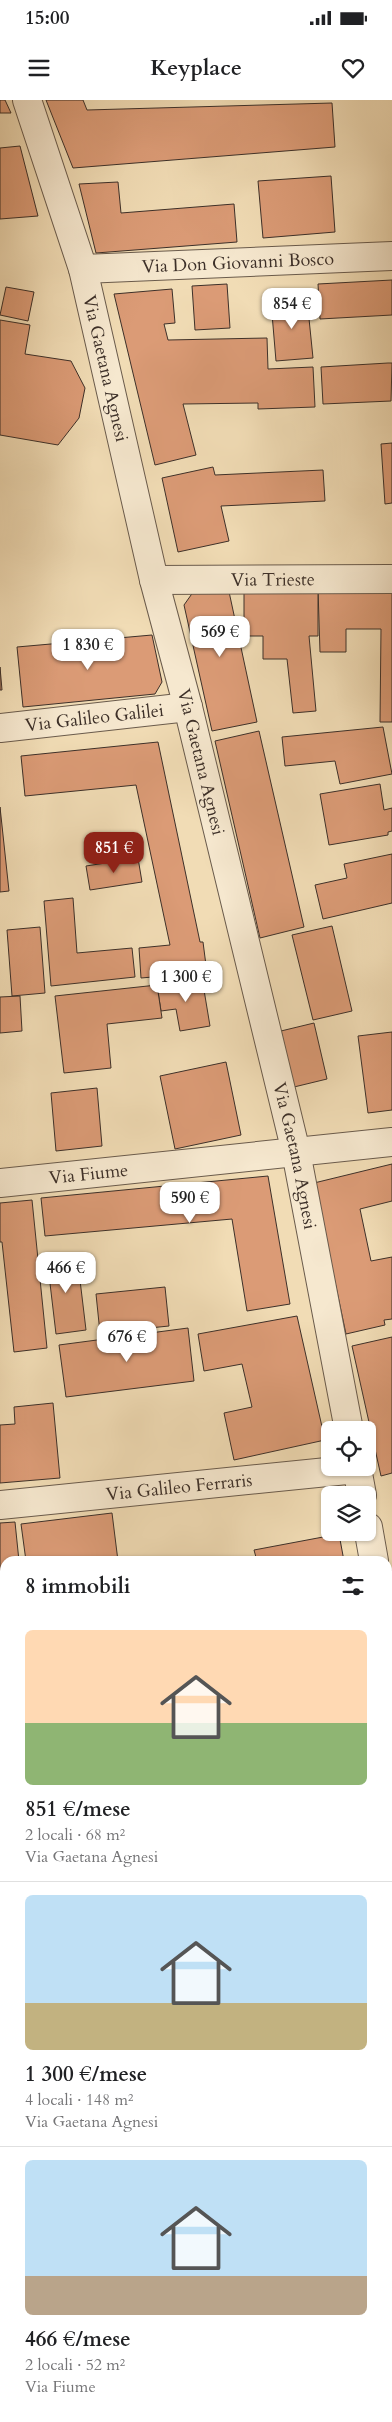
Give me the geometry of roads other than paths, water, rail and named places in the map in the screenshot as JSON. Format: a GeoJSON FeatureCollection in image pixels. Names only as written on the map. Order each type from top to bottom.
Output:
{"type":"FeatureCollection","features":[{"type":"Feature","properties":{"kind":"street","name":"Via Gaetana Agnesi"},"geometry":{"type":"LineString","coordinates":[[28,100],[83,269],[154,580],[188,707],[296,1152],[348,1421]]}},
{"type":"Feature","properties":{"kind":"street","name":"Via Don Giovanni Bosco"},"geometry":{"type":"LineString","coordinates":[[83,269],[392,256]]}},
{"type":"Feature","properties":{"kind":"street","name":"Via Trieste"},"geometry":{"type":"LineString","coordinates":[[154,580],[392,579]]}},
{"type":"Feature","properties":{"kind":"street","name":"Via Galileo Galilei"},"geometry":{"type":"LineString","coordinates":[[0,728],[188,707]]}},
{"type":"Feature","properties":{"kind":"street","name":"Via Fiume"},"geometry":{"type":"LineString","coordinates":[[0,1183],[392,1142]]}},
{"type":"Feature","properties":{"kind":"street","name":"Via Galileo Ferraris"},"geometry":{"type":"LineString","coordinates":[[0,1505],[358,1477]]}},
{"type":"Feature","properties":{"kind":"street"},"geometry":{"type":"LineString","coordinates":[[370,1541],[373,1556]]}}]}
